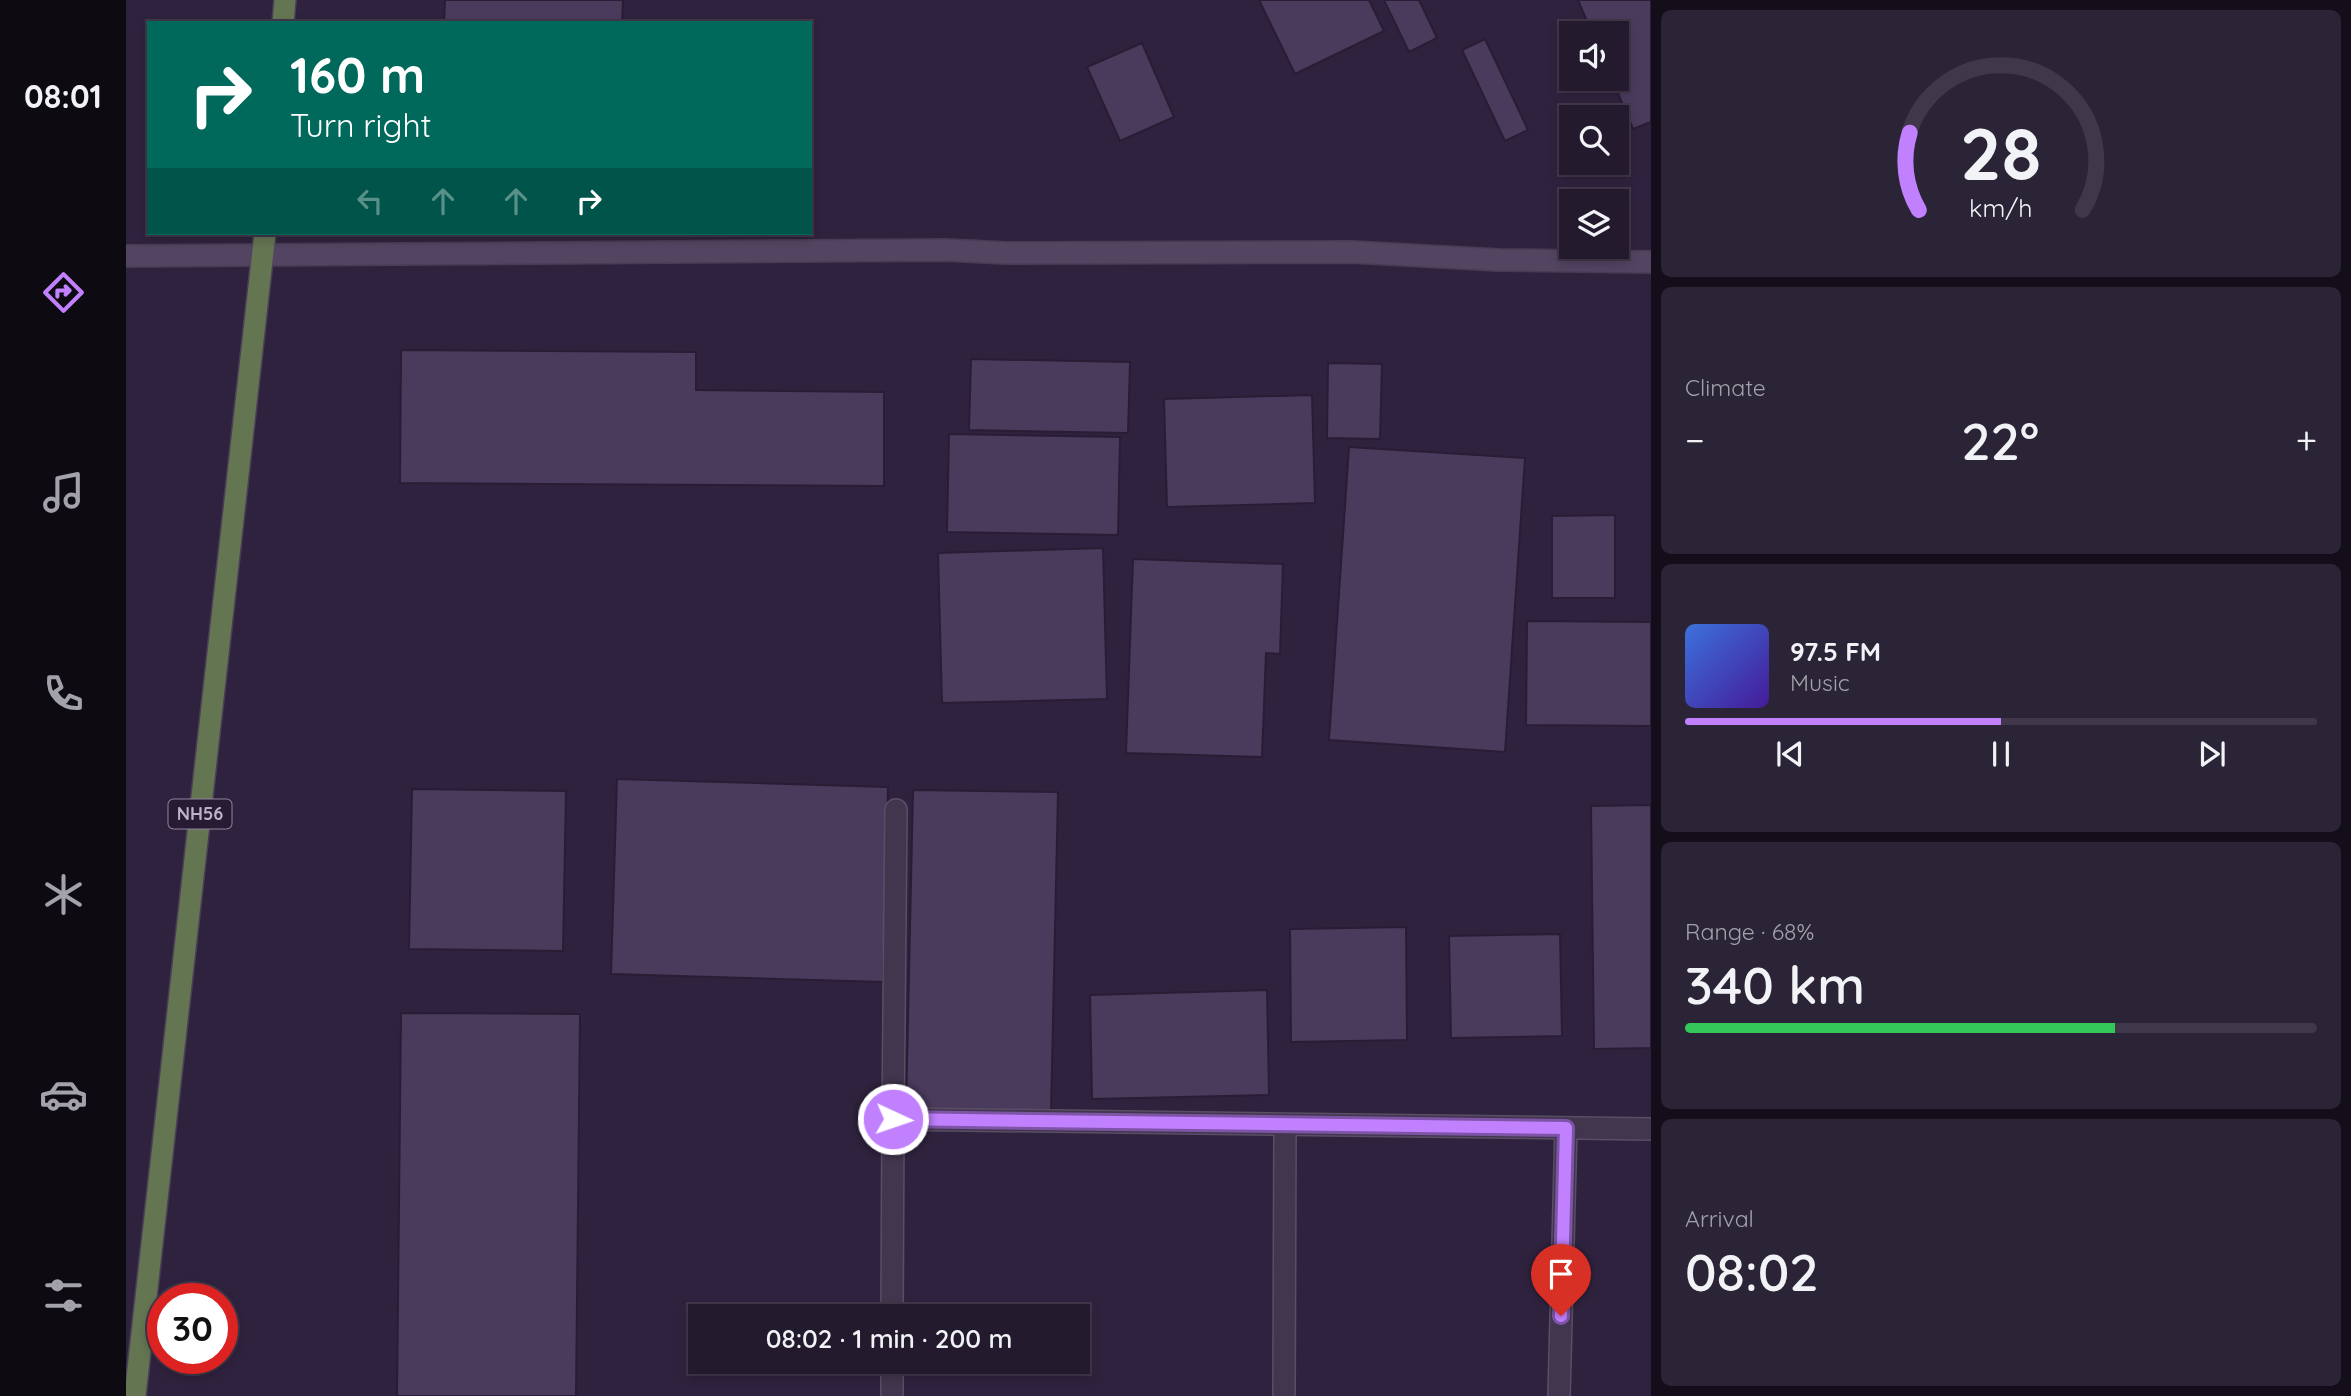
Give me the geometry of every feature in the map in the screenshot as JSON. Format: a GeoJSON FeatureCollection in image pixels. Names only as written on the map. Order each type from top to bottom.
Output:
{"type":"FeatureCollection","features":[{"type":"Feature","properties":{"kind":"highway"},"geometry":{"type":"LineString","coordinates":[[283,21],[285,0]]}},
{"type":"Feature","properties":{"kind":"highway","name":"NH56"},"geometry":{"type":"LineString","coordinates":[[135,1396],[265,235]]}},
{"type":"Feature","properties":{"kind":"street"},"geometry":{"type":"LineString","coordinates":[[126,256],[946,250],[1006,253],[1352,252],[1499,260],[1651,262]]}},
{"type":"Feature","properties":{"kind":"street"},"geometry":{"type":"LineString","coordinates":[[892,1304],[896,810]]}},
{"type":"Feature","properties":{"kind":"street"},"geometry":{"type":"LineString","coordinates":[[893,1119],[1651,1129]]}},
{"type":"Feature","properties":{"kind":"street"},"geometry":{"type":"LineString","coordinates":[[1284,1396],[1285,1125]]}},
{"type":"Feature","properties":{"kind":"street"},"geometry":{"type":"LineString","coordinates":[[1559,1396],[1566,1128]]}},
{"type":"Feature","properties":{"kind":"street"},"geometry":{"type":"LineString","coordinates":[[892,1374],[892,1396]]}},
{"type":"Feature","properties":{"kind":"building"},"geometry":{"type":"Polygon","coordinates":[[[445,0],[623,0],[622,21],[444,21],[445,0]]]}},
{"type":"Feature","properties":{"kind":"building"},"geometry":{"type":"Polygon","coordinates":[[[1259,0],[1369,0],[1384,31],[1295,74],[1259,0]]]}},
{"type":"Feature","properties":{"kind":"building"},"geometry":{"type":"Polygon","coordinates":[[[1384,0],[1419,0],[1437,38],[1409,52],[1384,0]]]}},
{"type":"Feature","properties":{"kind":"building"},"geometry":{"type":"Polygon","coordinates":[[[1578,0],[1651,0],[1651,122],[1633,129],[1629,119],[1629,105],[1623,105],[1617,91],[1629,91],[1629,21],[1587,21],[1578,0]]]}},
{"type":"Feature","properties":{"kind":"building"},"geometry":{"type":"Polygon","coordinates":[[[1485,39],[1528,130],[1505,141],[1462,50],[1485,39]]]}},
{"type":"Feature","properties":{"kind":"building"},"geometry":{"type":"Polygon","coordinates":[[[1142,43],[1174,117],[1120,141],[1087,67],[1142,43]]]}},
{"type":"Feature","properties":{"kind":"building"},"geometry":{"type":"Polygon","coordinates":[[[401,350],[696,352],[696,390],[884,392],[884,486],[400,483],[401,350]]]}},
{"type":"Feature","properties":{"kind":"building"},"geometry":{"type":"Polygon","coordinates":[[[971,359],[1130,362],[1128,433],[969,430],[971,359]]]}},
{"type":"Feature","properties":{"kind":"building"},"geometry":{"type":"Polygon","coordinates":[[[1328,363],[1382,364],[1380,439],[1327,438],[1328,363]]]}},
{"type":"Feature","properties":{"kind":"building"},"geometry":{"type":"Polygon","coordinates":[[[1312,395],[1315,503],[1167,507],[1164,399],[1312,395]]]}},
{"type":"Feature","properties":{"kind":"building"},"geometry":{"type":"Polygon","coordinates":[[[949,434],[1120,437],[1118,535],[947,532],[949,434]]]}},
{"type":"Feature","properties":{"kind":"building"},"geometry":{"type":"Polygon","coordinates":[[[1349,447],[1525,458],[1505,752],[1329,740],[1349,447]]]}},
{"type":"Feature","properties":{"kind":"building"},"geometry":{"type":"Polygon","coordinates":[[[1615,515],[1615,598],[1552,598],[1552,516],[1615,515]]]}},
{"type":"Feature","properties":{"kind":"building"},"geometry":{"type":"Polygon","coordinates":[[[1103,548],[1107,699],[942,703],[938,553],[1103,548]]]}},
{"type":"Feature","properties":{"kind":"building"},"geometry":{"type":"Polygon","coordinates":[[[1133,559],[1283,564],[1280,654],[1266,653],[1262,757],[1126,753],[1133,559]]]}},
{"type":"Feature","properties":{"kind":"building"},"geometry":{"type":"Polygon","coordinates":[[[1527,621],[1651,622],[1651,726],[1526,725],[1527,621]]]}},
{"type":"Feature","properties":{"kind":"building"},"geometry":{"type":"Polygon","coordinates":[[[617,779],[888,787],[883,982],[611,974],[617,779]]]}},
{"type":"Feature","properties":{"kind":"building"},"geometry":{"type":"Polygon","coordinates":[[[412,789],[566,791],[563,951],[409,949],[412,789]]]}},
{"type":"Feature","properties":{"kind":"building"},"geometry":{"type":"Polygon","coordinates":[[[913,790],[1058,792],[1051,1112],[906,1109],[913,790]]]}},
{"type":"Feature","properties":{"kind":"building"},"geometry":{"type":"Polygon","coordinates":[[[1651,805],[1651,1048],[1594,1049],[1591,806],[1651,805]]]}},
{"type":"Feature","properties":{"kind":"building"},"geometry":{"type":"Polygon","coordinates":[[[1406,927],[1407,1040],[1291,1042],[1290,929],[1406,927]]]}},
{"type":"Feature","properties":{"kind":"building"},"geometry":{"type":"Polygon","coordinates":[[[1560,934],[1562,1036],[1451,1038],[1449,936],[1560,934]]]}},
{"type":"Feature","properties":{"kind":"building"},"geometry":{"type":"Polygon","coordinates":[[[1267,990],[1269,1095],[1092,1099],[1090,995],[1267,990]]]}},
{"type":"Feature","properties":{"kind":"building"},"geometry":{"type":"Polygon","coordinates":[[[401,1013],[580,1014],[576,1396],[397,1396],[401,1013]]]}},
{"type":"Feature","properties":{"kind":"route"},"geometry":{"type":"LineString","coordinates":[[893,1119],[1566,1128],[1561,1316]]}}]}
